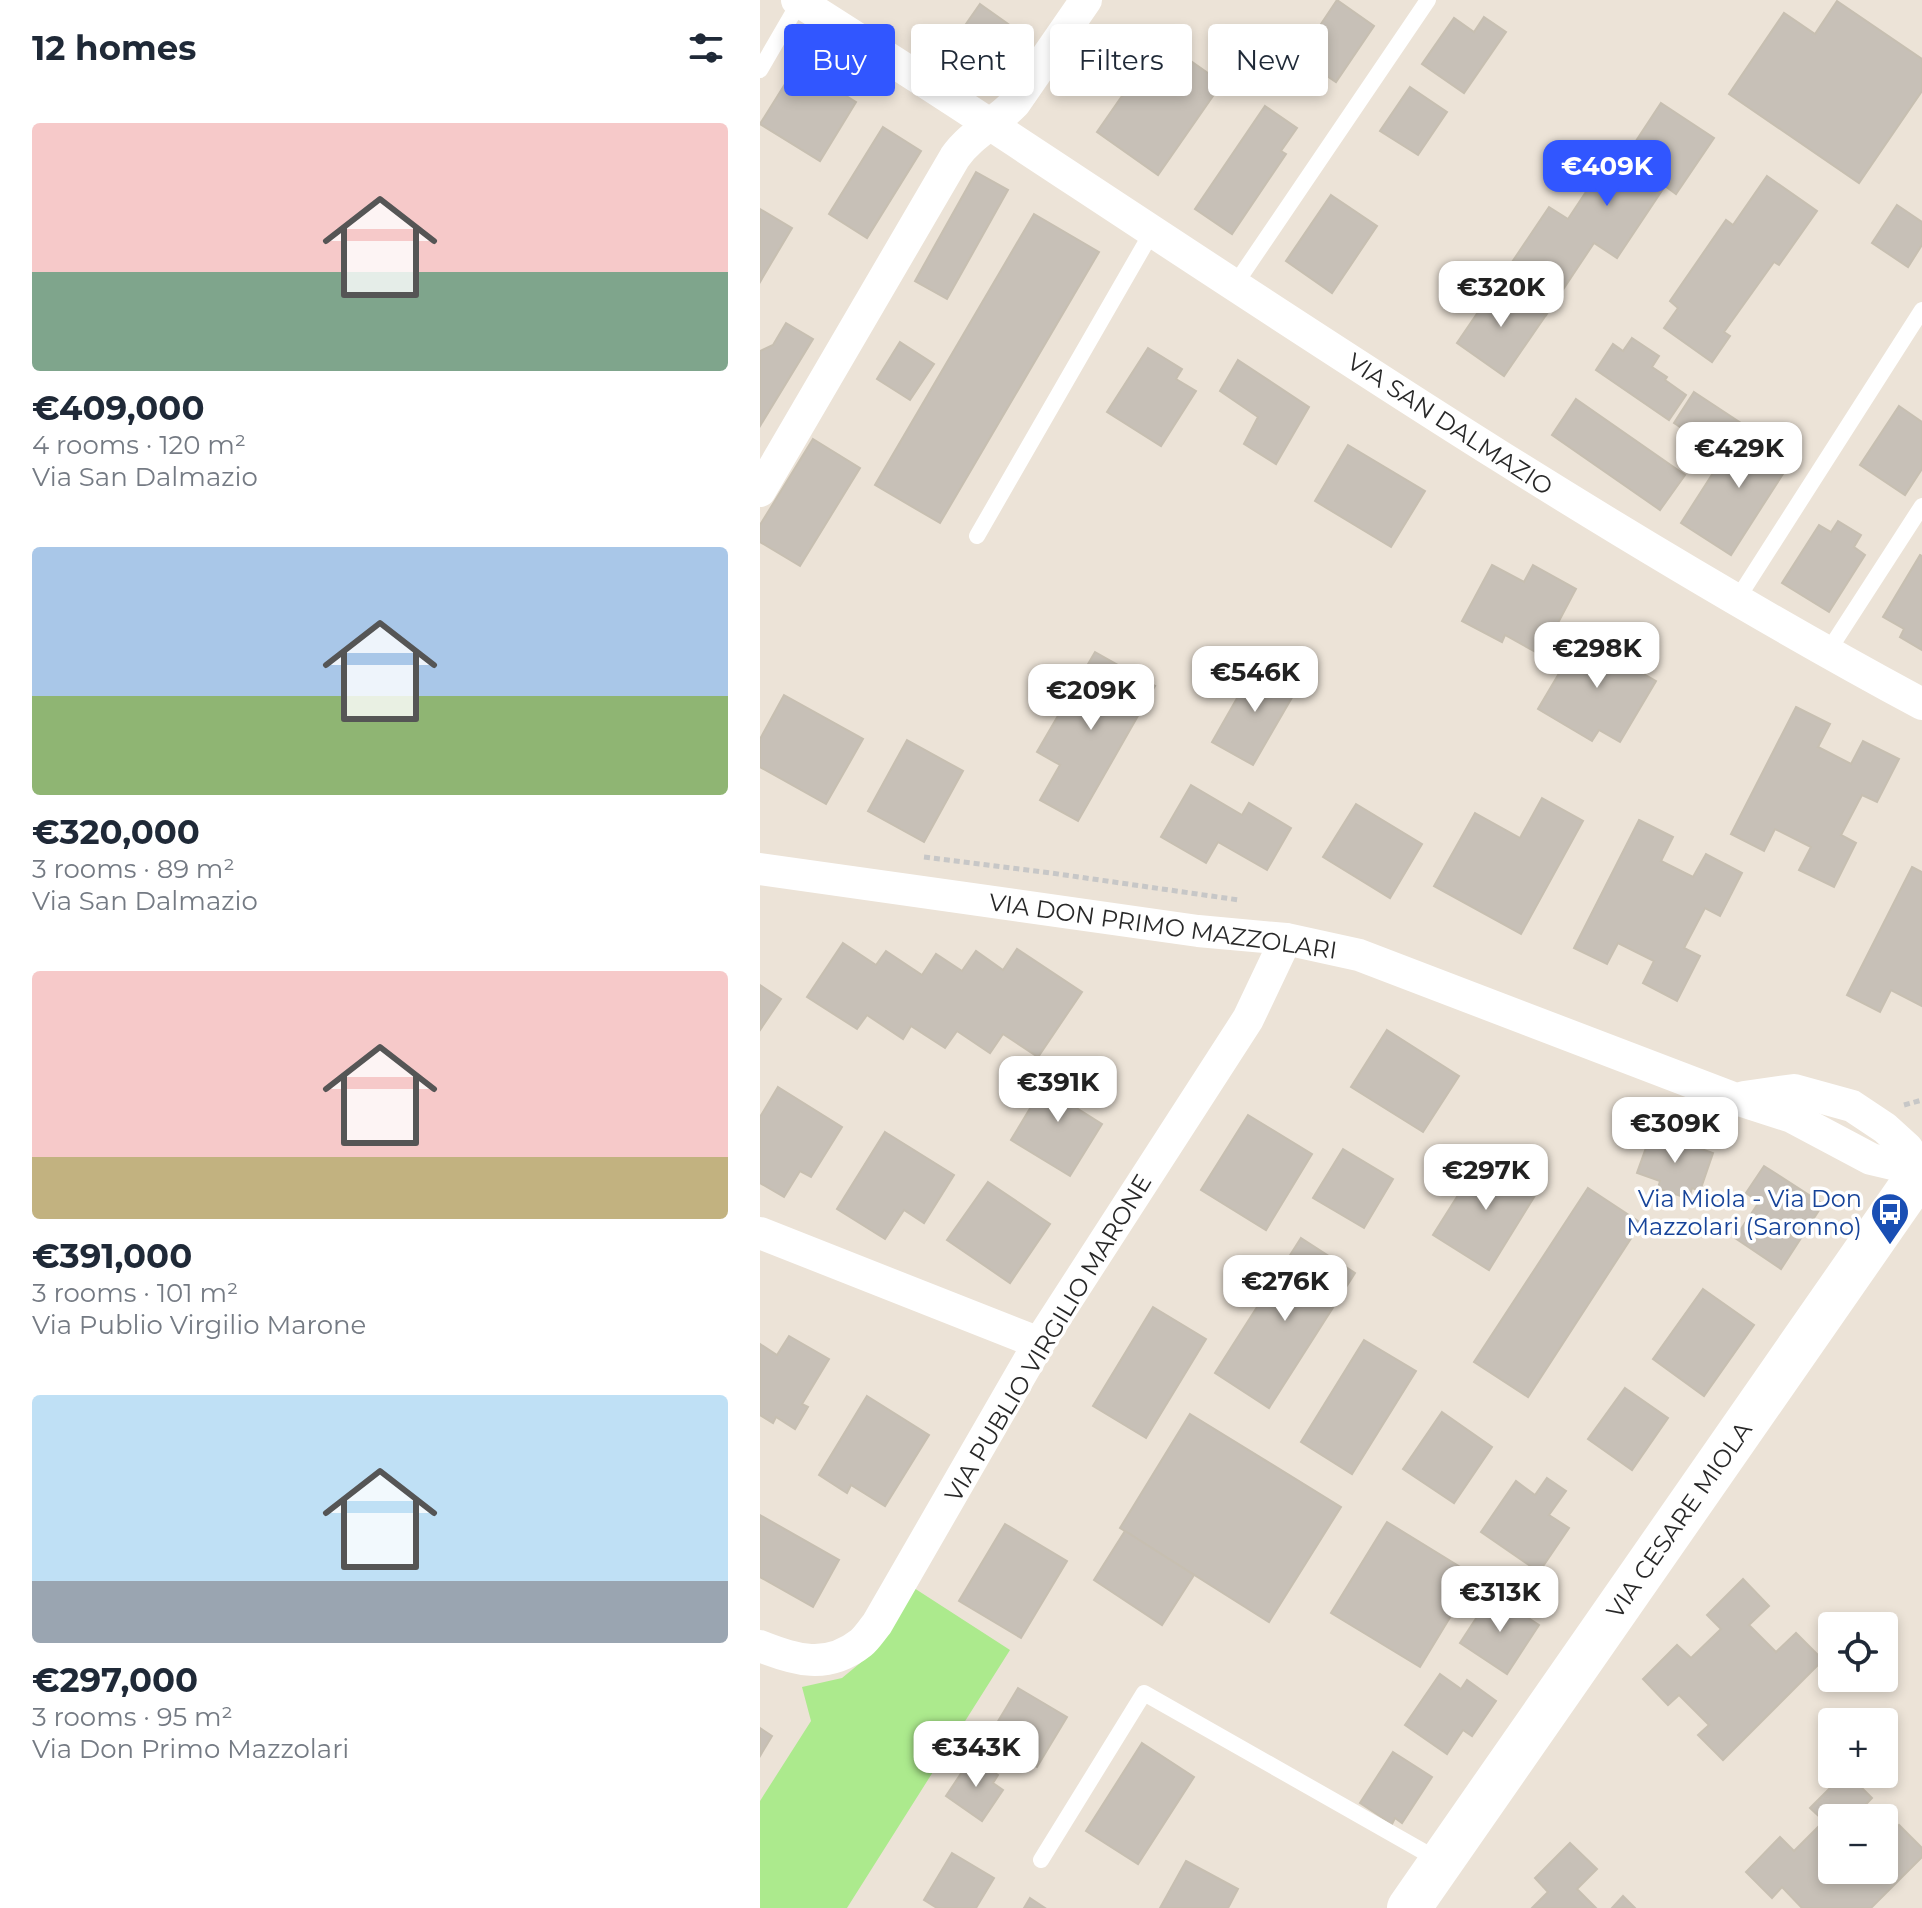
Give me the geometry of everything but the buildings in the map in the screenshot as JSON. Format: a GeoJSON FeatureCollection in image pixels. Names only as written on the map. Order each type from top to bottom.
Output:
{"type":"FeatureCollection","features":[{"type":"Feature","properties":{"kind":"street"},"geometry":{"type":"LineString","coordinates":[[760,491],[955,157],[964,144],[1004,115],[1015,103],[1086,0]]}},
{"type":"Feature","properties":{"kind":"street","name":"VIA SAN DALMAZIO"},"geometry":{"type":"LineString","coordinates":[[798,1],[1551,489],[1736,601],[1922,704]]}},
{"type":"Feature","properties":{"kind":"street","name":"VIA DON PRIMO MAZZOLARI"},"geometry":{"type":"LineString","coordinates":[[760,869],[1198,931],[1286,939],[1359,955],[1733,1098],[1794,1090],[1852,1106],[1885,1128],[1907,1148],[1922,1170]]}},
{"type":"Feature","properties":{"kind":"street","name":"VIA PUBLIO VIRGILIO MARONE"},"geometry":{"type":"LineString","coordinates":[[760,1646],[789,1658],[817,1661],[839,1656],[861,1643],[877,1624],[1039,1343],[1248,1019],[1286,939]]}},
{"type":"Feature","properties":{"kind":"street","name":"VIA CESARE MIOLA"},"geometry":{"type":"LineString","coordinates":[[1409,1908],[1922,1170]]}},
{"type":"Feature","properties":{"kind":"street"},"geometry":{"type":"LineString","coordinates":[[760,1233],[1039,1343]]}},
{"type":"Feature","properties":{"kind":"lane"},"geometry":{"type":"LineString","coordinates":[[1234,286],[1428,0]]}},
{"type":"Feature","properties":{"kind":"lane"},"geometry":{"type":"LineString","coordinates":[[760,70],[798,1]]}},
{"type":"Feature","properties":{"kind":"lane"},"geometry":{"type":"LineString","coordinates":[[977,536],[1152,232]]}},
{"type":"Feature","properties":{"kind":"lane"},"geometry":{"type":"LineString","coordinates":[[1736,601],[1922,310]]}},
{"type":"Feature","properties":{"kind":"lane"},"geometry":{"type":"LineString","coordinates":[[1827,653],[1922,506]]}},
{"type":"Feature","properties":{"kind":"lane"},"geometry":{"type":"LineString","coordinates":[[1041,1860],[1144,1693],[1442,1862]]}},
{"type":"Feature","properties":{"kind":"green space"},"geometry":{"type":"Polygon","coordinates":[[[914,1588],[1010,1650],[847,1908],[760,1908],[760,1801],[811,1721],[802,1687],[842,1678],[876,1650],[914,1588]]]}},
{"type":"Feature","properties":{"kind":"place","name":"Via Miola - Via Don Mazzolari (Saronno)"},"geometry":{"type":"Point","coordinates":[1890,1246]}}]}
